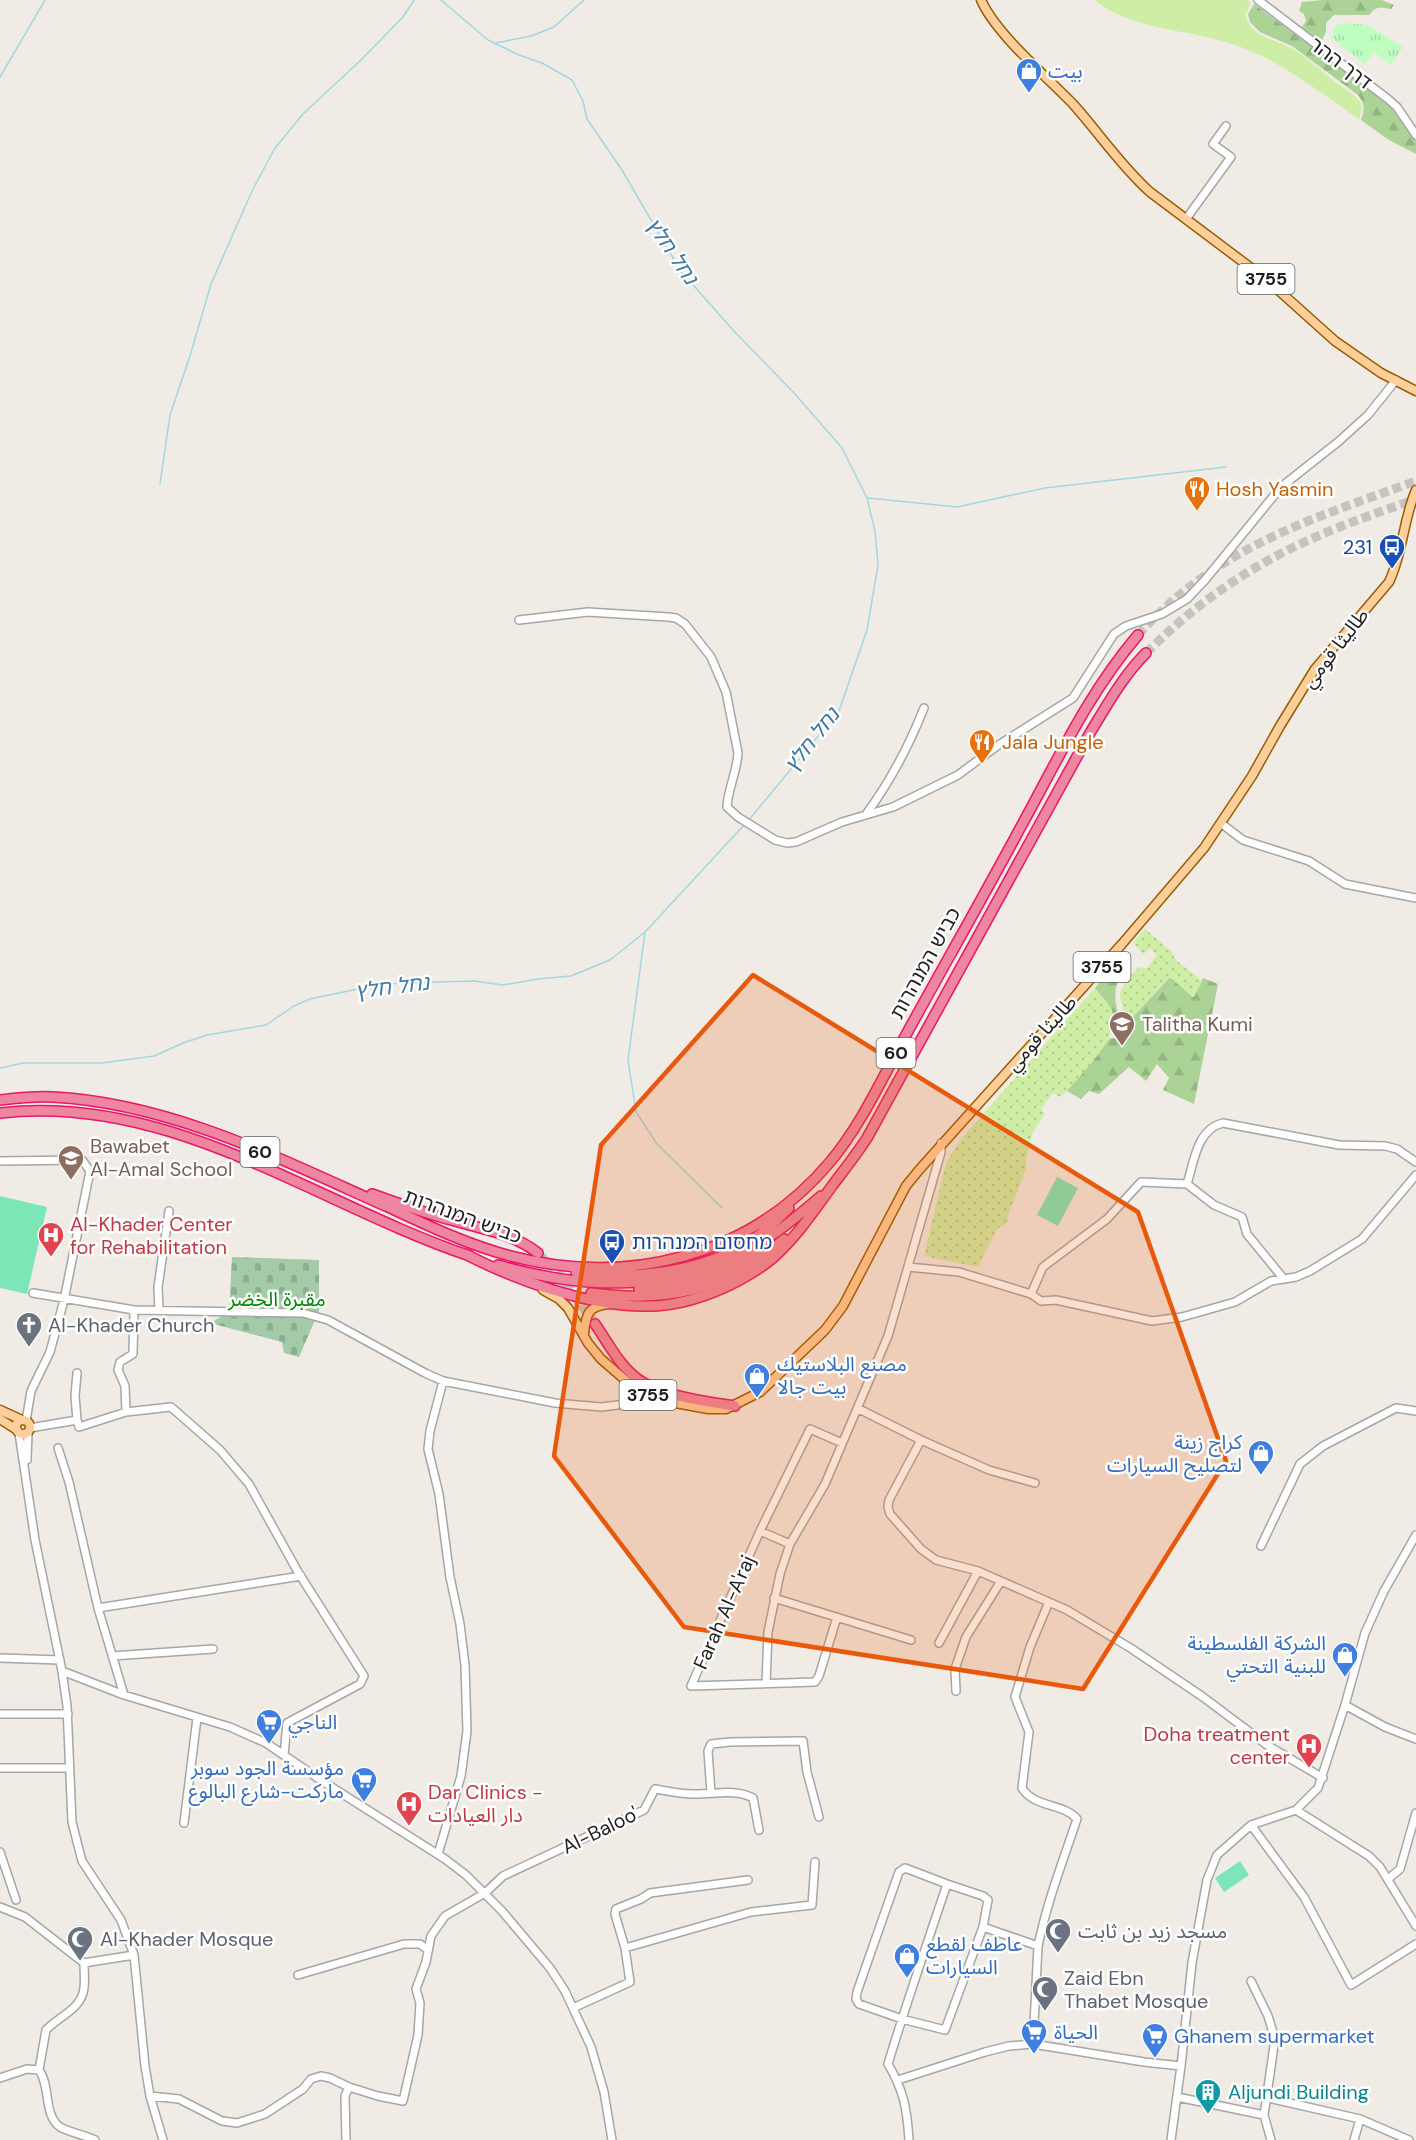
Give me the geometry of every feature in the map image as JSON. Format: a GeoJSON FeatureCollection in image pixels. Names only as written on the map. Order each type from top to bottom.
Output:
{"type":"FeatureCollection","features":[{"type":"Feature","properties":{"kind":"highway","name":"כביש המנהרות"},"geometry":{"type":"LineString","coordinates":[[0,1100],[52,1097],[96,1102],[154,1114],[224,1138],[309,1172],[439,1230],[507,1255],[555,1264],[617,1267],[654,1264],[707,1250],[768,1218],[829,1164],[849,1136],[876,1092],[1097,688],[1138,635]]}},
{"type":"Feature","properties":{"kind":"highway","name":"כביש המנהרות"},"geometry":{"type":"LineString","coordinates":[[829,1190],[852,1161],[888,1101],[1090,733],[1117,689],[1146,652]]}},
{"type":"Feature","properties":{"kind":"highway","name":"כביש המנהרות"},"geometry":{"type":"LineString","coordinates":[[0,1113],[34,1110],[93,1114],[160,1128],[230,1154],[413,1234],[465,1254]]}},
{"type":"Feature","properties":{"kind":"highway","name":"60"},"geometry":{"type":"LineString","coordinates":[[465,1254],[499,1271],[555,1291],[614,1304],[660,1305],[698,1297],[743,1246],[772,1225],[829,1164]]}},
{"type":"Feature","properties":{"kind":"highway"},"geometry":{"type":"LineString","coordinates":[[309,1172],[429,1214],[505,1234],[538,1253]]}},
{"type":"Feature","properties":{"kind":"highway","name":"60"},"geometry":{"type":"LineString","coordinates":[[499,1271],[591,1289],[613,1290],[676,1285],[722,1271],[772,1249],[817,1207],[829,1190]]}},
{"type":"Feature","properties":{"kind":"highway","name":"60"},"geometry":{"type":"LineString","coordinates":[[507,1255],[568,1270],[614,1276],[636,1276],[661,1272],[722,1271],[790,1222],[829,1190]]}},
{"type":"Feature","properties":{"kind":"highway"},"geometry":{"type":"LineString","coordinates":[[707,1250],[722,1271]]}},
{"type":"Feature","properties":{"kind":"highway","name":"60"},"geometry":{"type":"LineString","coordinates":[[465,1254],[551,1278],[612,1284],[641,1283],[712,1268],[722,1271]]}},
{"type":"Feature","properties":{"kind":"highway"},"geometry":{"type":"LineString","coordinates":[[595,1324],[629,1371],[643,1383],[658,1390],[735,1406]]}},
{"type":"Feature","properties":{"kind":"main road","name":"3755"},"geometry":{"type":"LineString","coordinates":[[981,0],[986,10],[1013,42],[1074,105],[1134,177],[1267,280],[1335,341],[1381,373],[1416,391]]}},
{"type":"Feature","properties":{"kind":"main road","name":"طاليثا قومي"},"geometry":{"type":"LineString","coordinates":[[584,1334],[601,1359],[645,1395],[708,1409],[726,1409],[760,1392],[825,1330],[843,1306],[906,1186],[941,1143],[1122,944],[1197,857],[1222,824],[1315,669],[1389,582],[1397,566],[1410,505],[1416,490]]}},
{"type":"Feature","properties":{"kind":"main road","name":"3755"},"geometry":{"type":"LineString","coordinates":[[499,1271],[559,1299],[568,1308],[584,1334]]}},
{"type":"Feature","properties":{"kind":"main road"},"geometry":{"type":"LineString","coordinates":[[584,1334],[586,1318],[590,1311],[598,1306],[614,1304]]}},
{"type":"Feature","properties":{"kind":"main road"},"geometry":{"type":"LineString","coordinates":[[0,1410],[23,1427]]}},
{"type":"Feature","properties":{"kind":"main road"},"geometry":{"type":"LineString","coordinates":[[0,1419],[23,1427]]}},
{"type":"Feature","properties":{"kind":"street","name":"דרך ההר"},"geometry":{"type":"LineString","coordinates":[[1258,0],[1388,99],[1397,107],[1416,135]]}},
{"type":"Feature","properties":{"kind":"street"},"geometry":{"type":"LineString","coordinates":[[1186,219],[1231,158],[1213,144],[1226,126]]}},
{"type":"Feature","properties":{"kind":"street"},"geometry":{"type":"LineString","coordinates":[[519,620],[588,612],[676,618],[685,624],[711,657],[726,692],[738,753],[728,807],[738,817],[775,840],[787,843],[807,838],[867,813],[893,807],[958,775],[997,746],[1069,702],[1095,667],[1110,638],[1126,626],[1162,614],[1187,599],[1281,487],[1368,415],[1396,380]]}},
{"type":"Feature","properties":{"kind":"street"},"geometry":{"type":"LineString","coordinates":[[867,813],[898,765],[924,708]]}},
{"type":"Feature","properties":{"kind":"street"},"geometry":{"type":"LineString","coordinates":[[1222,824],[1243,840],[1309,861],[1345,884],[1416,898]]}},
{"type":"Feature","properties":{"kind":"street"},"geometry":{"type":"LineString","coordinates":[[1187,1184],[1202,1139],[1215,1125],[1223,1123],[1339,1145],[1385,1146],[1397,1149],[1416,1162]]}},
{"type":"Feature","properties":{"kind":"street"},"geometry":{"type":"LineString","coordinates":[[766,1683],[768,1632],[780,1574],[790,1544],[825,1484],[859,1409],[888,1336],[941,1152],[941,1143]]}},
{"type":"Feature","properties":{"kind":"street"},"geometry":{"type":"LineString","coordinates":[[0,1161],[81,1161],[90,1171],[64,1300],[50,1352],[31,1391],[23,1427],[26,1481],[68,1714],[72,1822],[82,1861],[121,1920],[134,1955],[145,2066],[150,2096],[163,2140]]}},
{"type":"Feature","properties":{"kind":"street"},"geometry":{"type":"LineString","coordinates":[[909,1267],[959,1272],[1031,1294],[1041,1301],[1056,1300],[1140,1320],[1166,1321],[1235,1302],[1271,1281],[1296,1277],[1310,1271],[1362,1239],[1416,1175]]}},
{"type":"Feature","properties":{"kind":"street"},"geometry":{"type":"LineString","coordinates":[[1031,1294],[1043,1267],[1107,1220],[1142,1182],[1187,1184],[1214,1204],[1242,1217],[1247,1234],[1283,1278]]}},
{"type":"Feature","properties":{"kind":"street"},"geometry":{"type":"LineString","coordinates":[[159,1310],[158,1287],[169,1211]]}},
{"type":"Feature","properties":{"kind":"street"},"geometry":{"type":"LineString","coordinates":[[33,1293],[134,1310],[303,1313],[319,1316],[443,1381],[555,1403],[592,1406],[626,1404],[645,1395]]}},
{"type":"Feature","properties":{"kind":"street"},"geometry":{"type":"LineString","coordinates":[[126,1412],[125,1386],[118,1370],[120,1362],[133,1354],[134,1310]]}},
{"type":"Feature","properties":{"kind":"street"},"geometry":{"type":"LineString","coordinates":[[77,1372],[75,1396],[77,1420],[80,1427],[126,1412],[171,1407],[207,1437],[249,1484],[302,1576],[364,1676],[360,1684],[287,1722],[284,1755]]}},
{"type":"Feature","properties":{"kind":"street"},"geometry":{"type":"LineString","coordinates":[[438,1854],[461,1776],[467,1731],[465,1665],[460,1623],[450,1576],[439,1494],[428,1449],[430,1431],[443,1381]]}},
{"type":"Feature","properties":{"kind":"street"},"geometry":{"type":"LineString","coordinates":[[1261,1546],[1300,1464],[1323,1446],[1396,1408],[1416,1411]]}},
{"type":"Feature","properties":{"kind":"street"},"geometry":{"type":"LineString","coordinates":[[859,1409],[989,1470],[1035,1483]]}},
{"type":"Feature","properties":{"kind":"street"},"geometry":{"type":"LineString","coordinates":[[23,1427],[77,1420]]}},
{"type":"Feature","properties":{"kind":"street","name":"Farah Al-A'raj"},"geometry":{"type":"LineString","coordinates":[[837,1617],[819,1676],[815,1682],[691,1686],[760,1532],[810,1429],[842,1443]]}},
{"type":"Feature","properties":{"kind":"street"},"geometry":{"type":"LineString","coordinates":[[921,1440],[889,1500],[888,1511],[921,1549],[936,1560],[978,1571],[1067,1610],[1132,1649],[1203,1697],[1267,1745],[1323,1778]]}},
{"type":"Feature","properties":{"kind":"street"},"geometry":{"type":"LineString","coordinates":[[58,1448],[69,1482],[98,1608],[124,1695]]}},
{"type":"Feature","properties":{"kind":"street"},"geometry":{"type":"LineString","coordinates":[[760,1532],[790,1544]]}},
{"type":"Feature","properties":{"kind":"street"},"geometry":{"type":"LineString","coordinates":[[1171,2140],[1192,1963],[1207,1880],[1217,1855],[1251,1825],[1296,1810],[1318,1788],[1346,1705],[1365,1633],[1384,1591],[1416,1535]]}},
{"type":"Feature","properties":{"kind":"street"},"geometry":{"type":"LineString","coordinates":[[939,1643],[978,1571]]}},
{"type":"Feature","properties":{"kind":"street"},"geometry":{"type":"LineString","coordinates":[[98,1608],[302,1576]]}},
{"type":"Feature","properties":{"kind":"street"},"geometry":{"type":"LineString","coordinates":[[956,1691],[955,1669],[966,1637],[1001,1581]]}},
{"type":"Feature","properties":{"kind":"street"},"geometry":{"type":"LineString","coordinates":[[774,1598],[911,1640]]}},
{"type":"Feature","properties":{"kind":"street"},"geometry":{"type":"LineString","coordinates":[[1033,2044],[1038,1946],[1046,1910],[1077,1819],[1072,1814],[1042,1804],[1026,1795],[1022,1788],[1029,1732],[1015,1697],[1030,1647],[1049,1602]]}},
{"type":"Feature","properties":{"kind":"street"},"geometry":{"type":"LineString","coordinates":[[112,1656],[213,1649]]}},
{"type":"Feature","properties":{"kind":"street"},"geometry":{"type":"LineString","coordinates":[[0,1658],[60,1660]]}},
{"type":"Feature","properties":{"kind":"street"},"geometry":{"type":"LineString","coordinates":[[62,1671],[124,1695],[230,1727],[266,1743],[438,1854],[485,1893],[550,1968],[573,2008],[591,2047],[604,2092],[612,2140]]}},
{"type":"Feature","properties":{"kind":"street"},"geometry":{"type":"LineString","coordinates":[[1346,1705],[1385,1727],[1416,1739]]}},
{"type":"Feature","properties":{"kind":"street"},"geometry":{"type":"LineString","coordinates":[[0,1714],[68,1714]]}},
{"type":"Feature","properties":{"kind":"street"},"geometry":{"type":"LineString","coordinates":[[184,1823],[197,1718]]}},
{"type":"Feature","properties":{"kind":"street"},"geometry":{"type":"LineString","coordinates":[[711,1793],[708,1751],[711,1744],[803,1741],[807,1772],[819,1817]]}},
{"type":"Feature","properties":{"kind":"street"},"geometry":{"type":"LineString","coordinates":[[0,1768],[69,1768]]}},
{"type":"Feature","properties":{"kind":"street","name":"Al-Baloo'"},"geometry":{"type":"LineString","coordinates":[[485,1893],[503,1876],[644,1810],[655,1790],[693,1794],[746,1794],[753,1798],[759,1830]]}},
{"type":"Feature","properties":{"kind":"street"},"geometry":{"type":"LineString","coordinates":[[1296,1810],[1369,1856],[1380,1867],[1416,1926]]}},
{"type":"Feature","properties":{"kind":"street"},"geometry":{"type":"LineString","coordinates":[[1388,1879],[1400,1869],[1416,1813]]}},
{"type":"Feature","properties":{"kind":"street"},"geometry":{"type":"LineString","coordinates":[[1251,1825],[1304,1897],[1351,1985],[1416,1944]]}},
{"type":"Feature","properties":{"kind":"street"},"geometry":{"type":"LineString","coordinates":[[0,1852],[16,1900]]}},
{"type":"Feature","properties":{"kind":"street"},"geometry":{"type":"LineString","coordinates":[[625,1948],[751,1912],[812,1905],[815,1862]]}},
{"type":"Feature","properties":{"kind":"street"},"geometry":{"type":"LineString","coordinates":[[905,1868],[946,1884],[983,1896],[988,1900],[983,1927],[945,2030],[902,2019],[859,2004],[856,1999],[857,1992],[899,1872],[905,1868]]}},
{"type":"Feature","properties":{"kind":"street"},"geometry":{"type":"LineString","coordinates":[[573,2008],[630,1982],[625,1948],[615,1914],[616,1909],[650,1893],[731,1880],[748,1880]]}},
{"type":"Feature","properties":{"kind":"street"},"geometry":{"type":"LineString","coordinates":[[909,2140],[905,2104],[898,2080],[888,2064],[946,1884]]}},
{"type":"Feature","properties":{"kind":"street"},"geometry":{"type":"LineString","coordinates":[[150,2096],[179,2099],[222,2121],[237,2122],[265,2114],[303,2089],[311,2079],[321,2076],[349,2087],[402,2101],[418,2035],[420,2003],[416,1989],[431,1936],[445,1916],[485,1893]]}},
{"type":"Feature","properties":{"kind":"street"},"geometry":{"type":"LineString","coordinates":[[0,1907],[25,1917],[84,1963],[134,1955]]}},
{"type":"Feature","properties":{"kind":"street"},"geometry":{"type":"LineString","coordinates":[[983,1927],[1038,1946]]}},
{"type":"Feature","properties":{"kind":"street"},"geometry":{"type":"LineString","coordinates":[[298,1975],[404,1944],[420,1944],[428,1950]]}},
{"type":"Feature","properties":{"kind":"street"},"geometry":{"type":"LineString","coordinates":[[84,1963],[82,1997],[75,2007],[46,2030],[39,2070],[46,2084],[54,2120],[65,2130],[95,2140]]}},
{"type":"Feature","properties":{"kind":"street"},"geometry":{"type":"LineString","coordinates":[[1251,1981],[1268,2016],[1275,2039],[1264,2115],[1271,2140]]}},
{"type":"Feature","properties":{"kind":"street"},"geometry":{"type":"LineString","coordinates":[[898,2080],[985,2052],[1008,2046],[1033,2044],[1181,2066]]}},
{"type":"Feature","properties":{"kind":"street"},"geometry":{"type":"LineString","coordinates":[[0,2078],[27,2069],[39,2070]]}},
{"type":"Feature","properties":{"kind":"street"},"geometry":{"type":"LineString","coordinates":[[346,2140],[345,2096],[349,2087]]}},
{"type":"Feature","properties":{"kind":"street"},"geometry":{"type":"LineString","coordinates":[[1177,2097],[1264,2115]]}},
{"type":"Feature","properties":{"kind":"street"},"geometry":{"type":"LineString","coordinates":[[1268,2098],[1360,2120],[1409,2140]]}},
{"type":"Feature","properties":{"kind":"street"},"geometry":{"type":"LineString","coordinates":[[1354,2140],[1360,2120]]}},
{"type":"Feature","properties":{"kind":"highlighted area"},"geometry":{"type":"Polygon","coordinates":[[[753,975],[1138,1212],[1226,1461],[1083,1689],[684,1627],[554,1456],[601,1145],[753,975]]]}},
{"type":"Feature","properties":{"kind":"green space"},"geometry":{"type":"Polygon","coordinates":[[[1094,0],[1248,0],[1251,3],[1245,15],[1252,29],[1309,60],[1355,96],[1361,106],[1359,119],[1281,66],[1247,49],[1212,38],[1142,23],[1109,10],[1094,0]]]}},
{"type":"Feature","properties":{"kind":"green space"},"geometry":{"type":"Polygon","coordinates":[[[1382,0],[1394,5],[1391,9],[1376,9],[1369,15],[1334,15],[1326,23],[1326,32],[1321,42],[1302,27],[1306,21],[1304,14],[1299,11],[1302,2],[1382,0]]]}},
{"type":"Feature","properties":{"kind":"green space"},"geometry":{"type":"Polygon","coordinates":[[[1254,4],[1379,97],[1406,122],[1416,137],[1416,154],[1389,140],[1361,120],[1364,107],[1358,95],[1292,46],[1260,32],[1250,22],[1248,14],[1254,4]]]}},
{"type":"Feature","properties":{"kind":"green space"},"geometry":{"type":"Polygon","coordinates":[[[1343,23],[1367,25],[1403,47],[1391,65],[1374,52],[1365,64],[1331,38],[1336,25],[1343,23]]]}},
{"type":"Feature","properties":{"kind":"green space"},"geometry":{"type":"Polygon","coordinates":[[[1145,929],[1172,952],[1176,960],[1202,981],[1194,997],[1169,977],[1128,1022],[1120,997],[1123,987],[1139,967],[1147,968],[1157,955],[1150,948],[1144,954],[1133,943],[1145,929]]]}},
{"type":"Feature","properties":{"kind":"green space"},"geometry":{"type":"Polygon","coordinates":[[[1118,959],[1125,964],[1116,988],[1119,1019],[1114,1026],[1112,1011],[1095,988],[1118,959]]]}},
{"type":"Feature","properties":{"kind":"green space"},"geometry":{"type":"Polygon","coordinates":[[[1170,977],[1193,997],[1203,978],[1218,984],[1194,1104],[1163,1090],[1169,1078],[1157,1064],[1146,1081],[1129,1067],[1099,1094],[1089,1091],[1081,1099],[1067,1091],[1110,1038],[1123,1039],[1128,1022],[1170,977]]]}},
{"type":"Feature","properties":{"kind":"green space"},"geometry":{"type":"Polygon","coordinates":[[[1095,988],[1112,1011],[1114,1021],[1111,1032],[1099,1054],[1067,1091],[1060,1097],[1053,1093],[1041,1109],[1045,1114],[1033,1132],[1026,1158],[1026,1169],[1009,1213],[1008,1222],[997,1229],[978,1267],[924,1256],[946,1163],[961,1139],[1095,988]]]}},
{"type":"Feature","properties":{"kind":"green space"},"geometry":{"type":"Polygon","coordinates":[[[1057,1177],[1078,1188],[1058,1226],[1037,1215],[1057,1177]]]}},
{"type":"Feature","properties":{"kind":"green space"},"geometry":{"type":"Polygon","coordinates":[[[0,1196],[47,1207],[27,1294],[0,1288],[0,1196]]]}},
{"type":"Feature","properties":{"kind":"green space","name":"مقبرة الخضر"},"geometry":{"type":"Polygon","coordinates":[[[232,1257],[319,1260],[319,1311],[299,1357],[284,1353],[282,1342],[210,1323],[229,1312],[232,1257]]]}},
{"type":"Feature","properties":{"kind":"green space"},"geometry":{"type":"Polygon","coordinates":[[[1240,1861],[1249,1875],[1224,1892],[1215,1878],[1240,1861]]]}},
{"type":"Feature","properties":{"kind":"waterway"},"geometry":{"type":"LineString","coordinates":[[0,77],[45,0]]}},
{"type":"Feature","properties":{"kind":"waterway"},"geometry":{"type":"LineString","coordinates":[[160,484],[170,415],[211,284],[252,191],[275,148],[303,114],[403,17],[414,0]]}},
{"type":"Feature","properties":{"kind":"waterway","name":"נחל חלץ"},"geometry":{"type":"LineString","coordinates":[[441,0],[488,40],[542,63],[572,80],[583,101],[587,119],[622,170],[680,270],[842,448],[867,498],[875,531],[878,565],[867,630],[839,711],[748,821]]}},
{"type":"Feature","properties":{"kind":"waterway"},"geometry":{"type":"LineString","coordinates":[[496,43],[531,36],[554,27],[584,0]]}},
{"type":"Feature","properties":{"kind":"waterway"},"geometry":{"type":"LineString","coordinates":[[868,498],[957,507],[1045,488],[1226,467]]}},
{"type":"Feature","properties":{"kind":"waterway","name":"נחל חלץ"},"geometry":{"type":"LineString","coordinates":[[0,1068],[23,1063],[102,1063],[154,1056],[207,1035],[266,1025],[294,1006],[310,999],[358,989],[400,983],[474,981],[503,985],[571,976],[610,960],[645,932],[745,824]]}},
{"type":"Feature","properties":{"kind":"waterway"},"geometry":{"type":"LineString","coordinates":[[645,932],[628,1060],[636,1112],[657,1144],[722,1208]]}},
{"type":"Feature","properties":{"kind":"tunnel"},"geometry":{"type":"LineString","coordinates":[[1138,635],[1168,605],[1200,579],[1232,558],[1302,524],[1416,481]]}},
{"type":"Feature","properties":{"kind":"tunnel"},"geometry":{"type":"LineString","coordinates":[[1146,653],[1214,594],[1272,558],[1338,528],[1416,499]]}},
{"type":"Feature","properties":{"kind":"tunnel"},"geometry":{"type":"LineString","coordinates":[[538,1253],[559,1274],[595,1324]]}},
{"type":"Feature","properties":{"kind":"place","name":"بيت"},"geometry":{"type":"Point","coordinates":[1029,94]}},
{"type":"Feature","properties":{"kind":"place","name":"Hosh Yasmin"},"geometry":{"type":"Point","coordinates":[1197,512]}},
{"type":"Feature","properties":{"kind":"place","name":"231"},"geometry":{"type":"Point","coordinates":[1392,570]}},
{"type":"Feature","properties":{"kind":"place","name":"Jala Jungle"},"geometry":{"type":"Point","coordinates":[982,765]}},
{"type":"Feature","properties":{"kind":"place","name":"Talitha Kumi"},"geometry":{"type":"Point","coordinates":[1122,1047]}},
{"type":"Feature","properties":{"kind":"place","name":"Bawabet Al-Amal School"},"geometry":{"type":"Point","coordinates":[71,1181]}},
{"type":"Feature","properties":{"kind":"place","name":"Al-Khader Center for Rehabilitation"},"geometry":{"type":"Point","coordinates":[51,1258]}},
{"type":"Feature","properties":{"kind":"place","name":"מחסום המנהרות"},"geometry":{"type":"Point","coordinates":[612,1265]}},
{"type":"Feature","properties":{"kind":"place","name":"Al-Khader Church"},"geometry":{"type":"Point","coordinates":[29,1348]}},
{"type":"Feature","properties":{"kind":"place","name":"مصنع البلاستيك بيت جالا"},"geometry":{"type":"Point","coordinates":[757,1399]}},
{"type":"Feature","properties":{"kind":"place","name":"كراج زينة لتصليح السيارات"},"geometry":{"type":"Point","coordinates":[1261,1476]}},
{"type":"Feature","properties":{"kind":"place","name":"الشركة الفلسطينة للبنية التحتي"},"geometry":{"type":"Point","coordinates":[1345,1678]}},
{"type":"Feature","properties":{"kind":"place","name":"الناجي"},"geometry":{"type":"Point","coordinates":[269,1745]}},
{"type":"Feature","properties":{"kind":"place","name":"Doha treatment center"},"geometry":{"type":"Point","coordinates":[1309,1769]}},
{"type":"Feature","properties":{"kind":"place","name":"مؤسسة الجود سوبر ماركت-شارع البالوع"},"geometry":{"type":"Point","coordinates":[364,1803]}},
{"type":"Feature","properties":{"kind":"place","name":"Dar Clinics - دار العيادات"},"geometry":{"type":"Point","coordinates":[409,1827]}},
{"type":"Feature","properties":{"kind":"place","name":"مسجد زيد بن ثابت"},"geometry":{"type":"Point","coordinates":[1058,1954]}},
{"type":"Feature","properties":{"kind":"place","name":"Al-Khader Mosque"},"geometry":{"type":"Point","coordinates":[80,1962]}},
{"type":"Feature","properties":{"kind":"place","name":"عاطف لقطع السيارات"},"geometry":{"type":"Point","coordinates":[907,1979]}},
{"type":"Feature","properties":{"kind":"place","name":"Zaid Ebn Thabet Mosque"},"geometry":{"type":"Point","coordinates":[1045,2012]}},
{"type":"Feature","properties":{"kind":"place","name":"الحياة"},"geometry":{"type":"Point","coordinates":[1034,2055]}},
{"type":"Feature","properties":{"kind":"place","name":"Ghanem supermarket"},"geometry":{"type":"Point","coordinates":[1155,2059]}},
{"type":"Feature","properties":{"kind":"place","name":"Aljundi Building"},"geometry":{"type":"Point","coordinates":[1208,2115]}}]}
